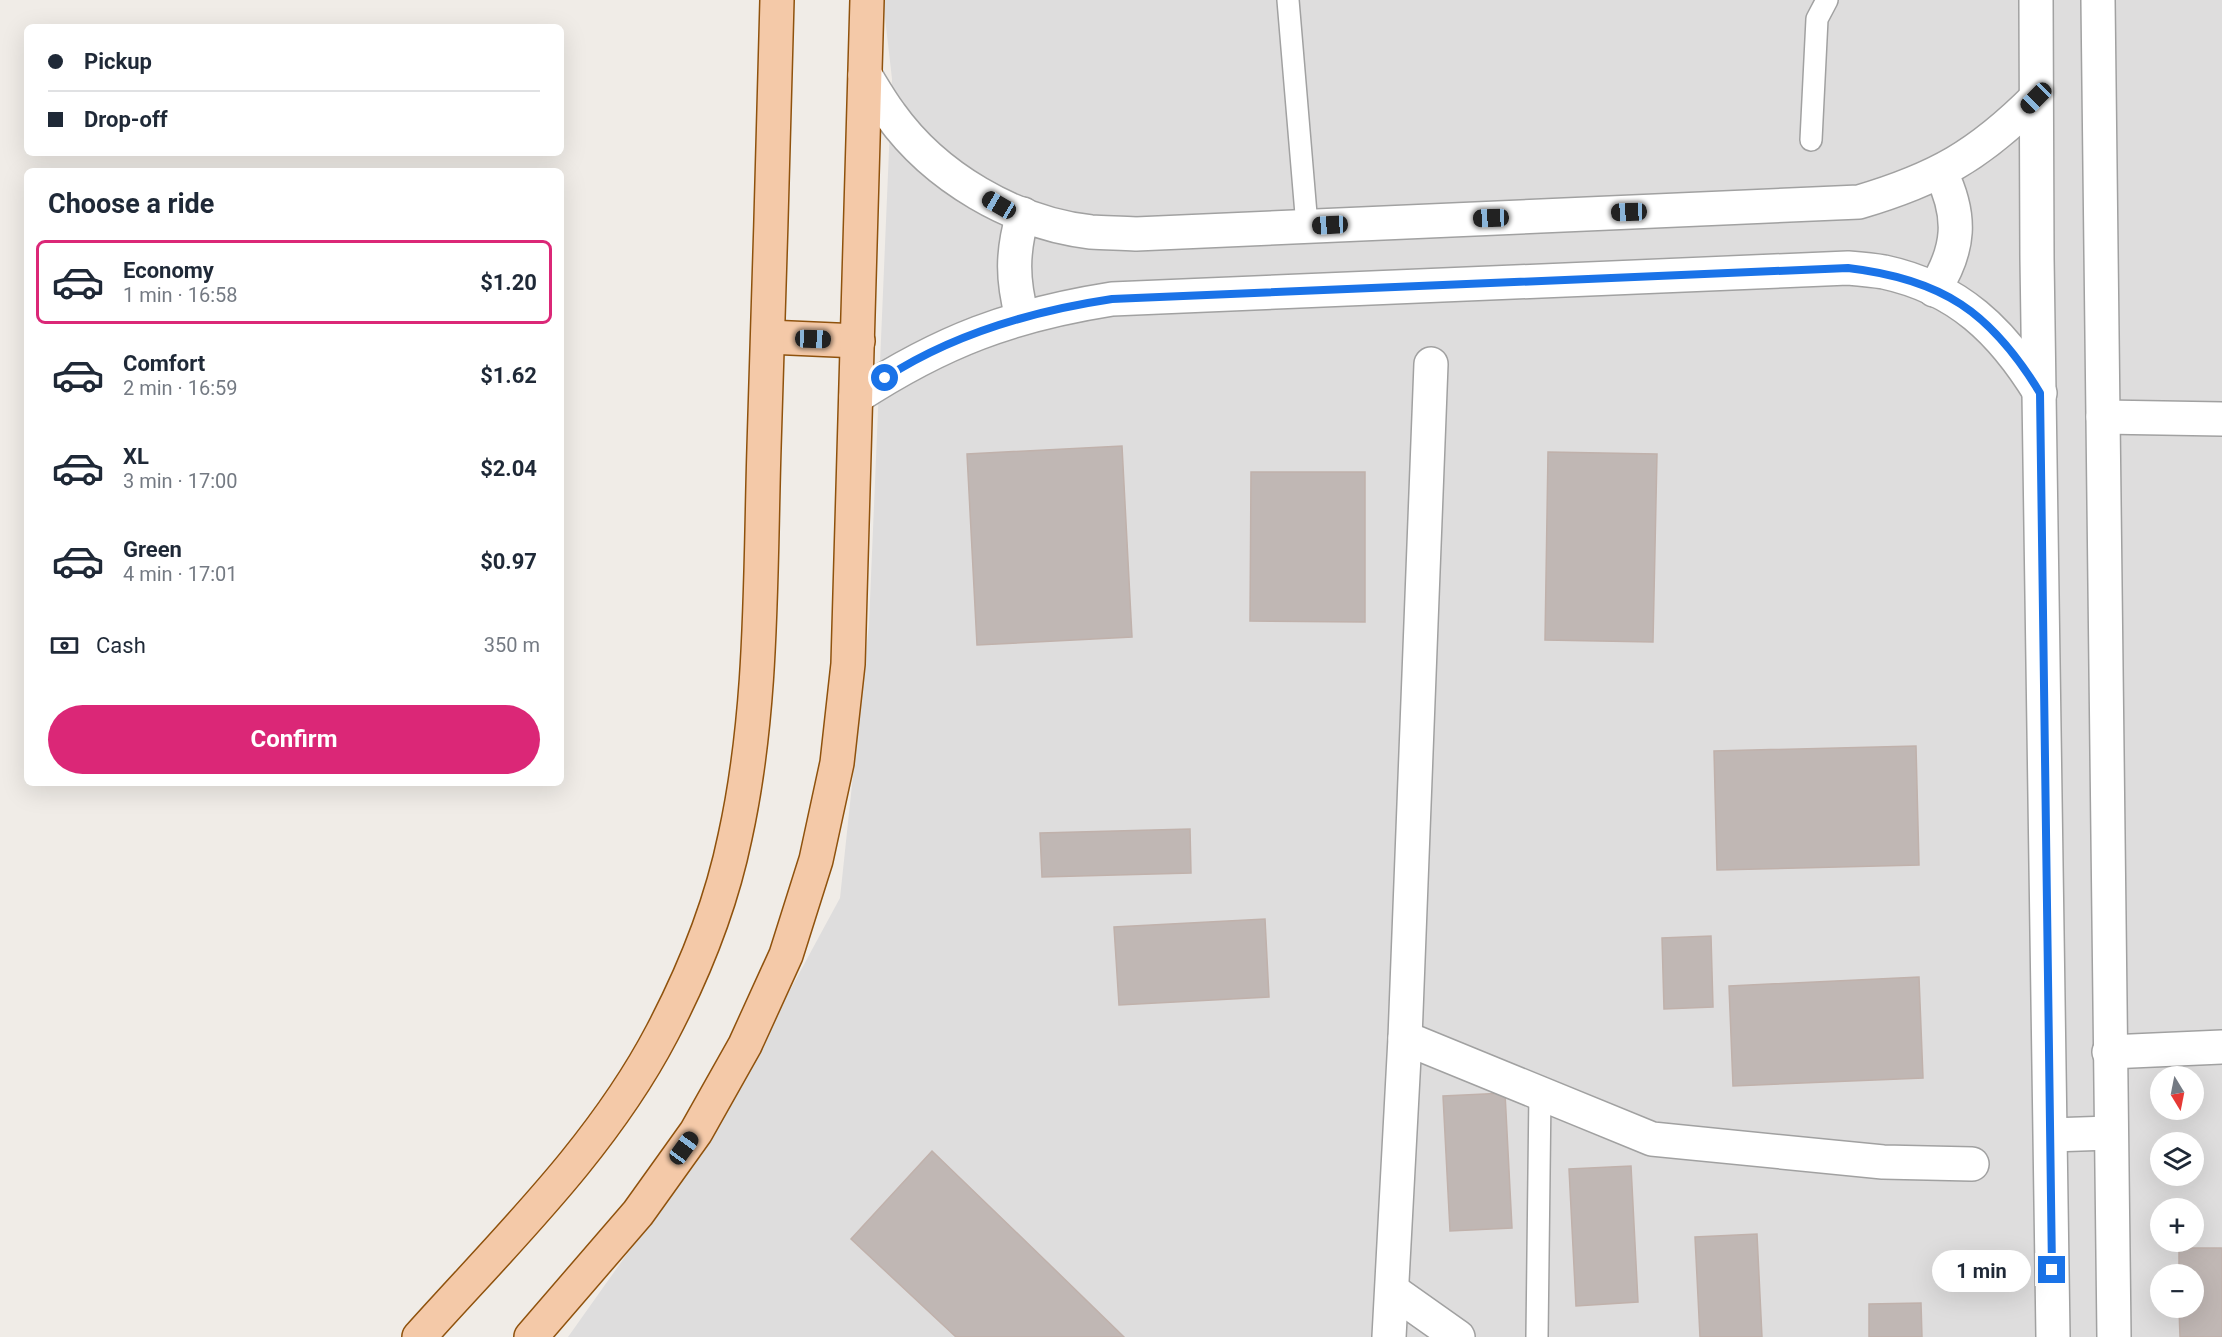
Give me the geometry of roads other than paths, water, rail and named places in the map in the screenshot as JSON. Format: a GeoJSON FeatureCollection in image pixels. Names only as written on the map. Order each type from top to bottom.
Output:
{"type":"FeatureCollection","features":[{"type":"Feature","properties":{"kind":"main road"},"geometry":{"type":"LineString","coordinates":[[419,1337],[585,1152],[626,1094],[661,1035],[692,971],[716,906],[735,839],[747,770],[758,656],[777,0]]}},
{"type":"Feature","properties":{"kind":"main road"},"geometry":{"type":"LineString","coordinates":[[531,1337],[638,1213],[696,1132],[745,1045],[786,955],[816,860],[837,763],[848,664],[867,0]]}},
{"type":"Feature","properties":{"kind":"main road"},"geometry":{"type":"LineString","coordinates":[[768,338],[858,341]]}},
{"type":"Feature","properties":{"kind":"street"},"geometry":{"type":"LineString","coordinates":[[2036,0],[2053,1337]]}},
{"type":"Feature","properties":{"kind":"street"},"geometry":{"type":"LineString","coordinates":[[2098,0],[2114,1337]]}},
{"type":"Feature","properties":{"kind":"street"},"geometry":{"type":"LineString","coordinates":[[866,75],[890,115],[922,151],[958,180],[999,205],[1043,222],[1089,231],[1136,234],[1859,202],[1901,190],[1941,173],[1975,152],[2008,127],[2036,98]]}},
{"type":"Feature","properties":{"kind":"street"},"geometry":{"type":"LineString","coordinates":[[1934,290],[1945,273],[1953,253],[1956,233],[1955,212],[1950,191],[1941,173]]}},
{"type":"Feature","properties":{"kind":"street"},"geometry":{"type":"LineString","coordinates":[[1022,317],[1013,266],[1016,239],[1023,214]]}},
{"type":"Feature","properties":{"kind":"street"},"geometry":{"type":"LineString","coordinates":[[856,397],[899,369],[945,346],[992,327],[1071,305],[1112,299],[1848,268],[1884,272],[1920,282],[1953,299],[1979,317],[2003,340],[2040,393]]}},
{"type":"Feature","properties":{"kind":"street"},"geometry":{"type":"LineString","coordinates":[[1389,1337],[1405,1038],[1431,364]]}},
{"type":"Feature","properties":{"kind":"street"},"geometry":{"type":"LineString","coordinates":[[2103,417],[2222,419]]}},
{"type":"Feature","properties":{"kind":"street"},"geometry":{"type":"LineString","coordinates":[[1405,1038],[1652,1139],[1883,1162],[1972,1164]]}},
{"type":"Feature","properties":{"kind":"street"},"geometry":{"type":"LineString","coordinates":[[2109,1052],[2222,1047]]}},
{"type":"Feature","properties":{"kind":"street"},"geometry":{"type":"LineString","coordinates":[[2051,1135],[2110,1133]]}},
{"type":"Feature","properties":{"kind":"street"},"geometry":{"type":"LineString","coordinates":[[1393,1290],[1458,1337]]}},
{"type":"Feature","properties":{"kind":"lane"},"geometry":{"type":"LineString","coordinates":[[1288,0],[1307,226]]}},
{"type":"Feature","properties":{"kind":"lane"},"geometry":{"type":"LineString","coordinates":[[1811,140],[1817,19],[1827,0]]}},
{"type":"Feature","properties":{"kind":"lane"},"geometry":{"type":"LineString","coordinates":[[1537,1337],[1540,1092]]}}]}
